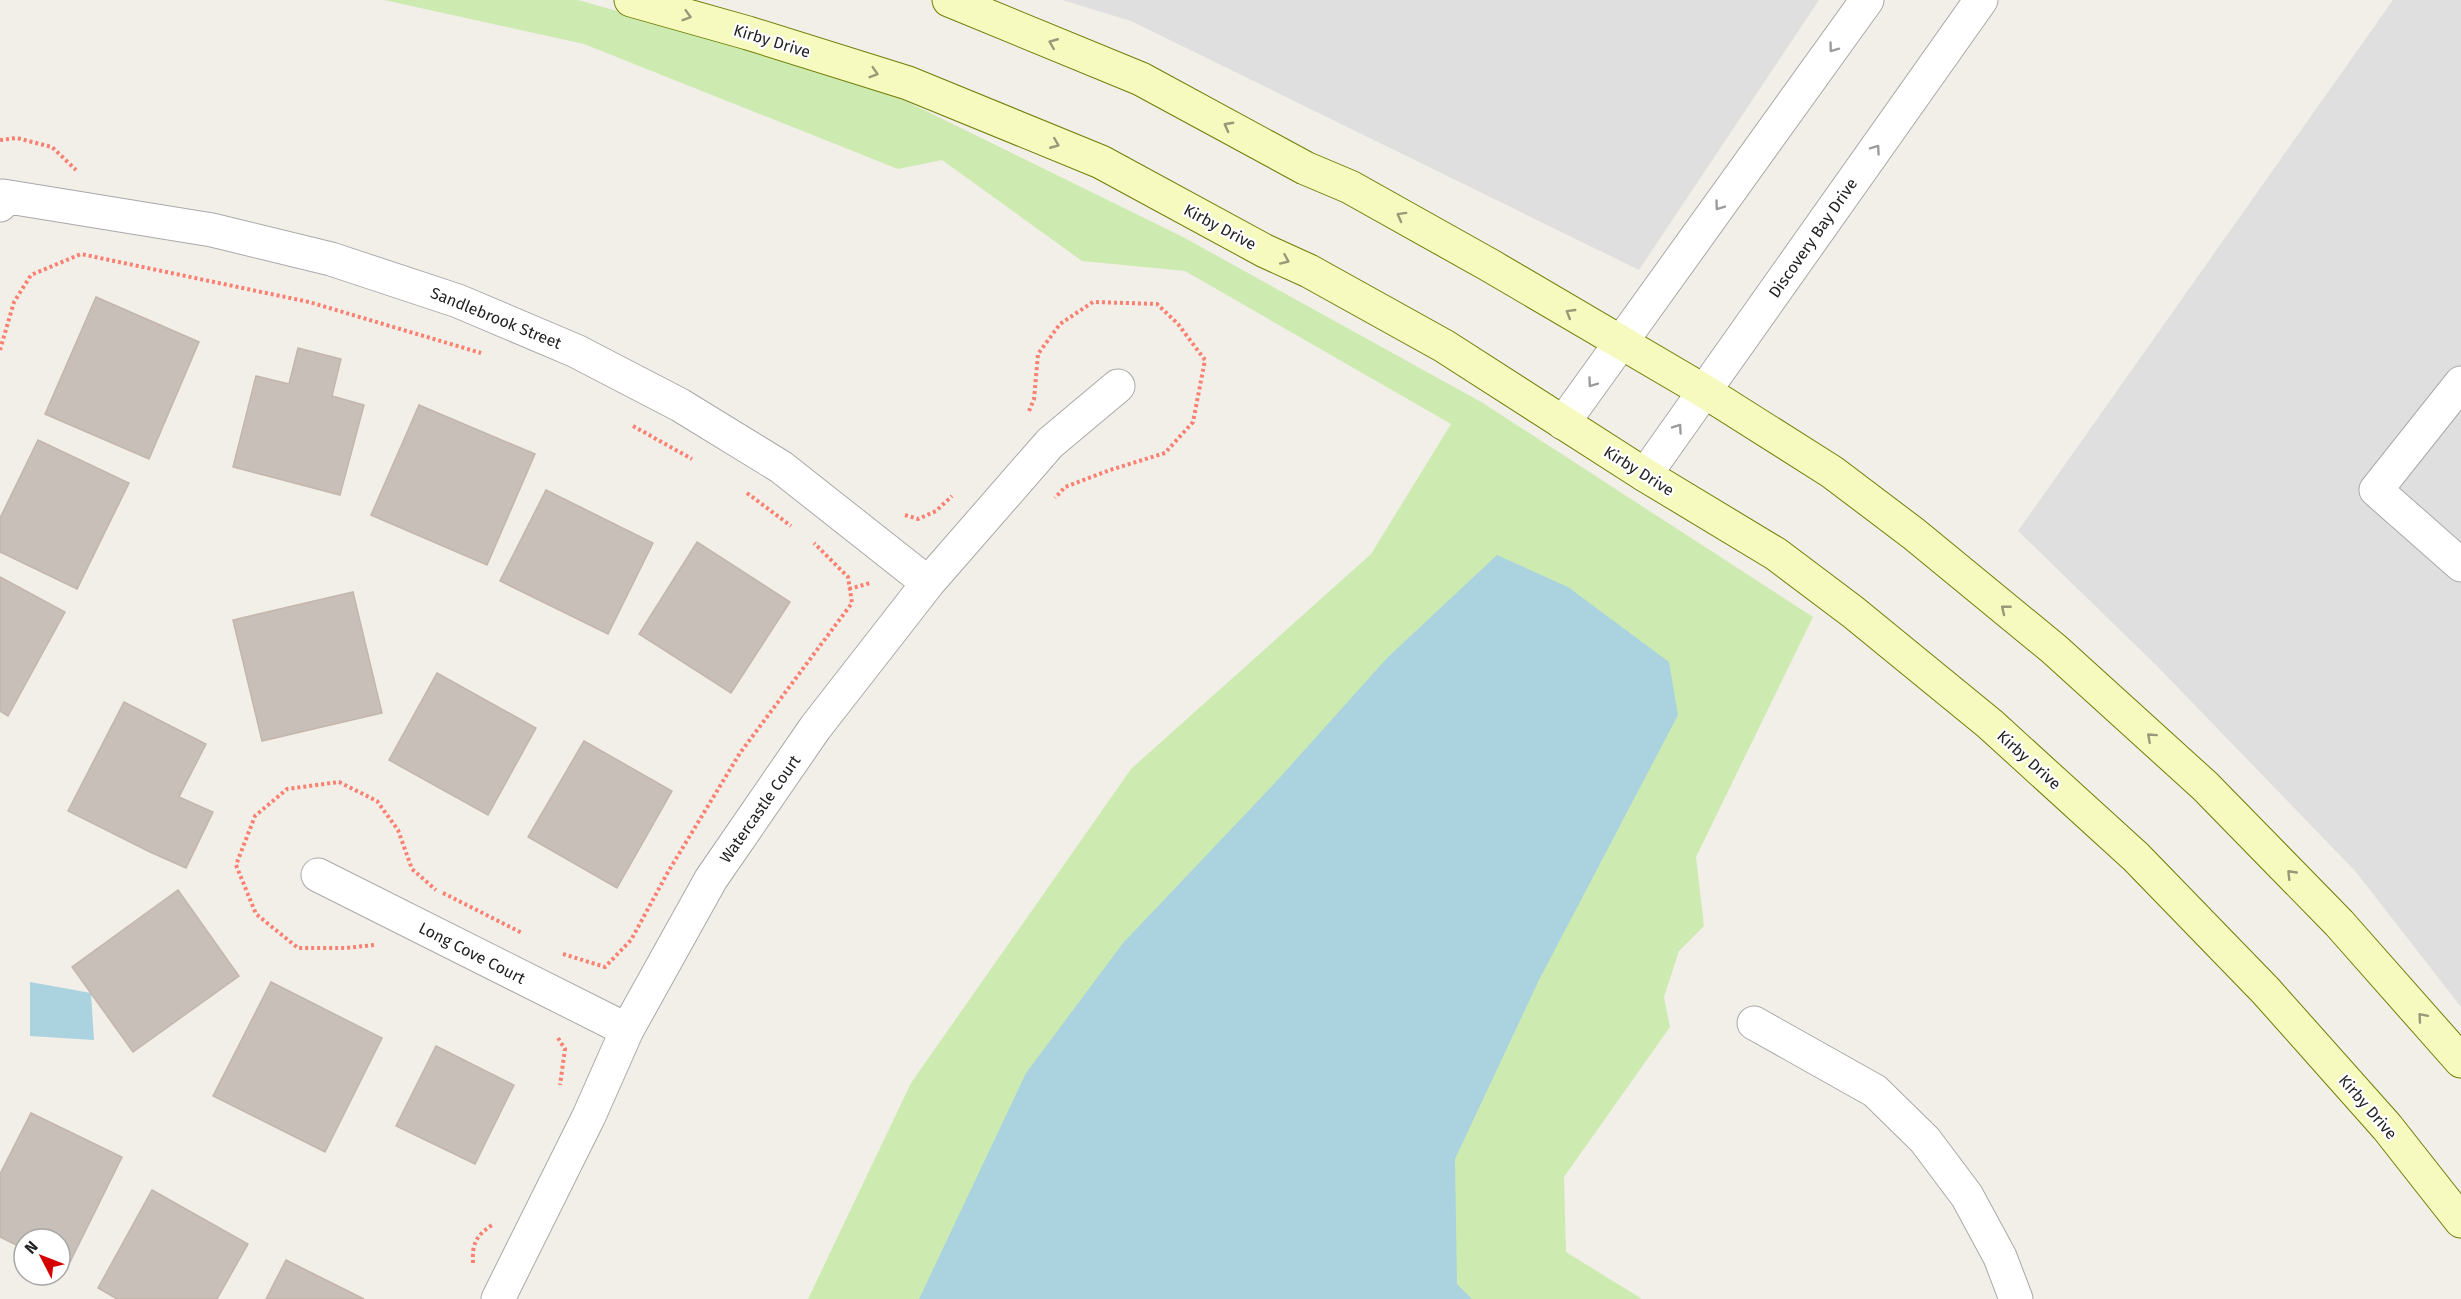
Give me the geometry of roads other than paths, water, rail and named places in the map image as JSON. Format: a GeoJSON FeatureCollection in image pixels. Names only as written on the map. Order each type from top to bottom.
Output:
{"type":"FeatureCollection","features":[{"type":"Feature","properties":{"kind":"main road","name":"Kirby Drive"},"geometry":{"type":"LineString","coordinates":[[631,0],[748,33],[908,83],[1101,162],[1265,251],[1309,271],[1444,346],[1645,476],[1776,554],[1853,612],[1990,724],[2136,857],[2266,991],[2387,1127],[2461,1221]]}},
{"type":"Feature","properties":{"kind":"main road"},"geometry":{"type":"LineString","coordinates":[[949,0],[1141,79],[1305,168],[1360,193],[1491,266],[1704,391],[1832,472],[1914,534],[2054,649],[2205,786],[2339,923],[2461,1061]]}},
{"type":"Feature","properties":{"kind":"street"},"geometry":{"type":"LineString","coordinates":[[1563,423],[1867,0]]}},
{"type":"Feature","properties":{"kind":"street","name":"Discovery Bay Drive"},"geometry":{"type":"LineString","coordinates":[[1645,476],[1981,0]]}},
{"type":"Feature","properties":{"kind":"street","name":"Sandlebrook Street"},"geometry":{"type":"LineString","coordinates":[[1,201],[212,230],[331,259],[458,301],[576,351],[680,405],[781,467],[928,583]]}},
{"type":"Feature","properties":{"kind":"street"},"geometry":{"type":"LineString","coordinates":[[2461,383],[2376,490],[2461,565]]}},
{"type":"Feature","properties":{"kind":"street","name":"Watercastle Court"},"geometry":{"type":"LineString","coordinates":[[498,1299],[589,1116],[627,1030],[711,879],[815,728],[928,583],[1050,443],[1118,386]]}},
{"type":"Feature","properties":{"kind":"street","name":"Long Cove Court"},"geometry":{"type":"LineString","coordinates":[[318,875],[627,1030]]}},
{"type":"Feature","properties":{"kind":"street"},"geometry":{"type":"LineString","coordinates":[[1754,1023],[1875,1091],[1925,1140],[1967,1196],[2000,1257],[2016,1299]]}},
{"type":"Feature","properties":{"kind":"water"},"geometry":{"type":"Polygon","coordinates":[[[1497,555],[1568,587],[1669,662],[1678,715],[1539,980],[1455,1159],[1457,1284],[1472,1299],[919,1299],[1026,1073],[1123,943],[1274,784],[1387,658],[1497,555]]]}},
{"type":"Feature","properties":{"kind":"water"},"geometry":{"type":"Polygon","coordinates":[[[30,982],[91,993],[94,1040],[30,1036],[30,982]]]}}]}
